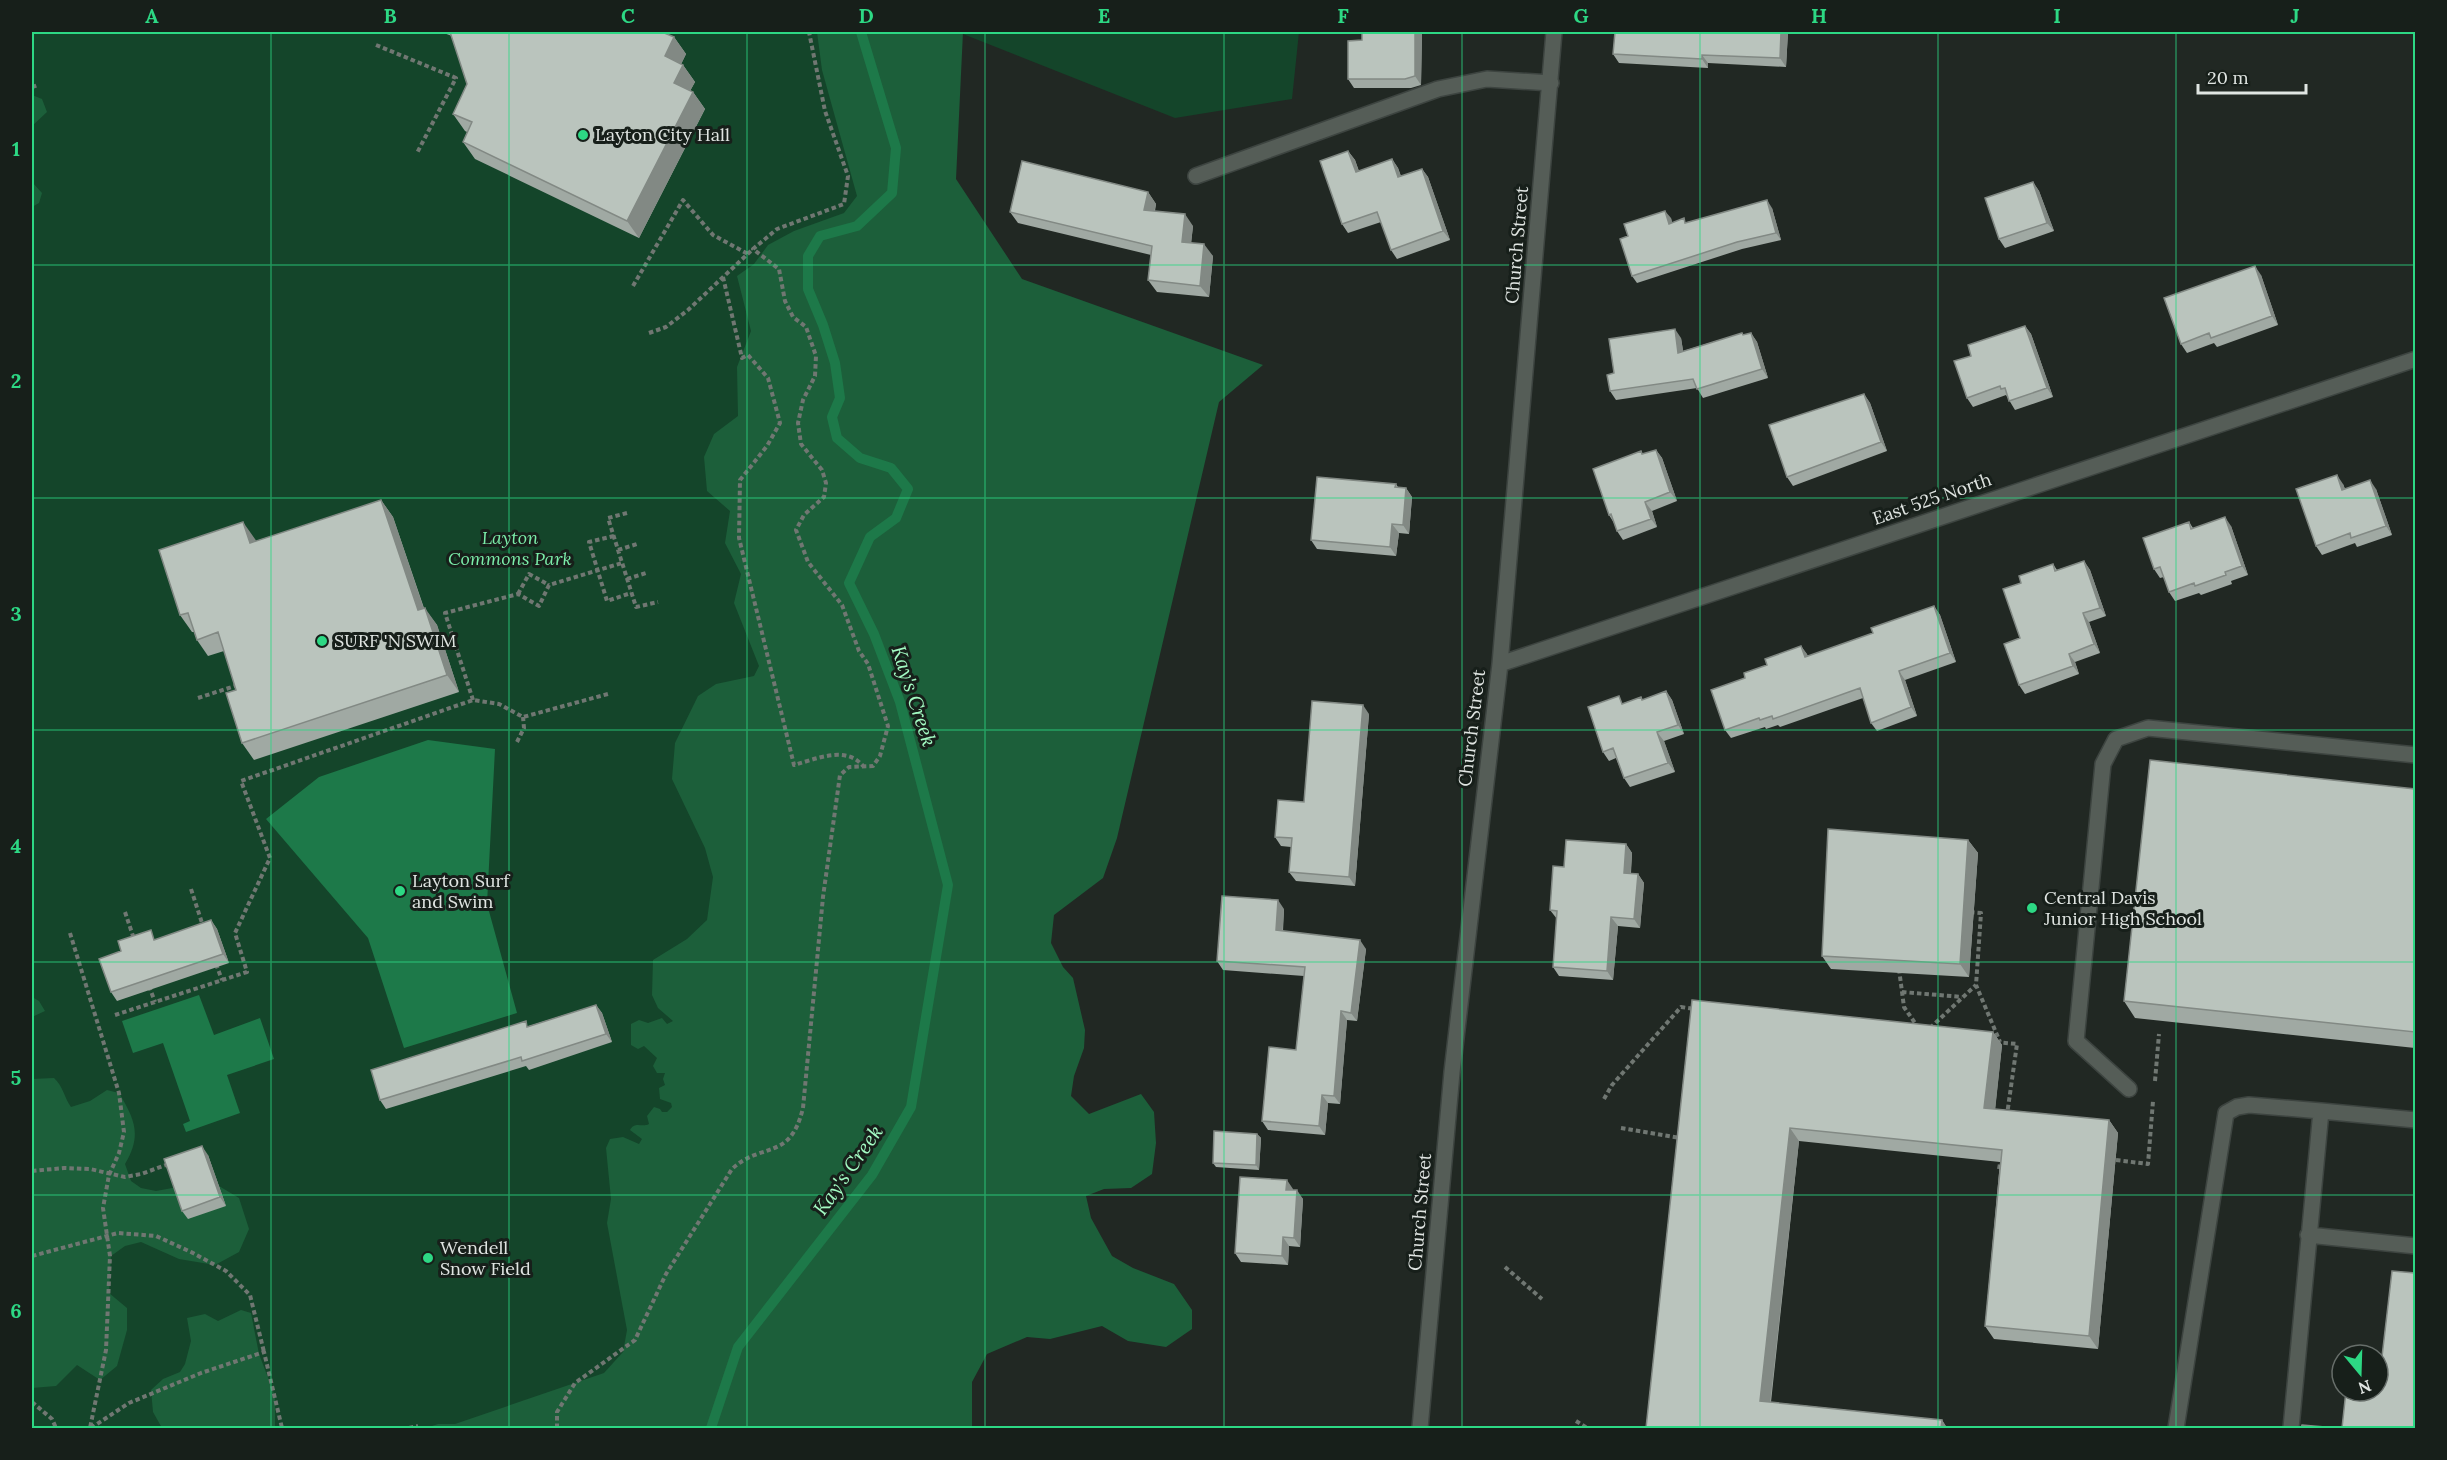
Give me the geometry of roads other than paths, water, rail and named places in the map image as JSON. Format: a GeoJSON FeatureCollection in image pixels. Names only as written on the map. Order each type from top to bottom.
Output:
{"type":"FeatureCollection","features":[{"type":"Feature","properties":{"kind":"street","name":"Church Street"},"geometry":{"type":"LineString","coordinates":[[1420,1428],[1452,1072],[1500,664],[1554,32]]}},
{"type":"Feature","properties":{"kind":"street"},"geometry":{"type":"LineString","coordinates":[[1196,177],[1438,89],[1487,79],[1551,83]]}},
{"type":"Feature","properties":{"kind":"street","name":"East 525 North"},"geometry":{"type":"LineString","coordinates":[[1500,664],[2415,359]]}},
{"type":"Feature","properties":{"kind":"street"},"geometry":{"type":"LineString","coordinates":[[2128,1089],[2076,1041],[2103,764],[2116,739],[2148,728],[2415,755]]}},
{"type":"Feature","properties":{"kind":"street"},"geometry":{"type":"LineString","coordinates":[[2176,1428],[2226,1113],[2237,1107],[2249,1105],[2415,1120]]}},
{"type":"Feature","properties":{"kind":"street"},"geometry":{"type":"LineString","coordinates":[[2291,1428],[2321,1111]]}},
{"type":"Feature","properties":{"kind":"street"},"geometry":{"type":"LineString","coordinates":[[2308,1235],[2415,1246]]}},
{"type":"Feature","properties":{"kind":"waterway","name":"Kay's Creek"},"geometry":{"type":"LineString","coordinates":[[711,1428],[738,1347],[872,1175],[911,1107],[948,885],[900,702],[874,634],[849,583],[870,537],[896,518],[908,489],[891,468],[860,458],[837,438],[832,417],[840,398],[835,363],[808,289],[808,256],[820,236],[857,226],[892,193],[896,148],[861,32]]}},
{"type":"Feature","properties":{"kind":"place","name":"Layton City Hall"},"geometry":{"type":"Point","coordinates":[583,135]}},
{"type":"Feature","properties":{"kind":"place","name":"SURF 'N SWIM"},"geometry":{"type":"Point","coordinates":[322,641]}},
{"type":"Feature","properties":{"kind":"place","name":"Layton Surf and Swim"},"geometry":{"type":"Point","coordinates":[400,891]}},
{"type":"Feature","properties":{"kind":"place","name":"Central Davis Junior High School"},"geometry":{"type":"Point","coordinates":[2032,908]}},
{"type":"Feature","properties":{"kind":"place","name":"Wendell Snow Field"},"geometry":{"type":"Point","coordinates":[428,1258]}},
{"type":"Feature","properties":{"kind":"park label","name":"Layton Commons Park"},"geometry":{"type":"Point","coordinates":[510,548]}}]}
